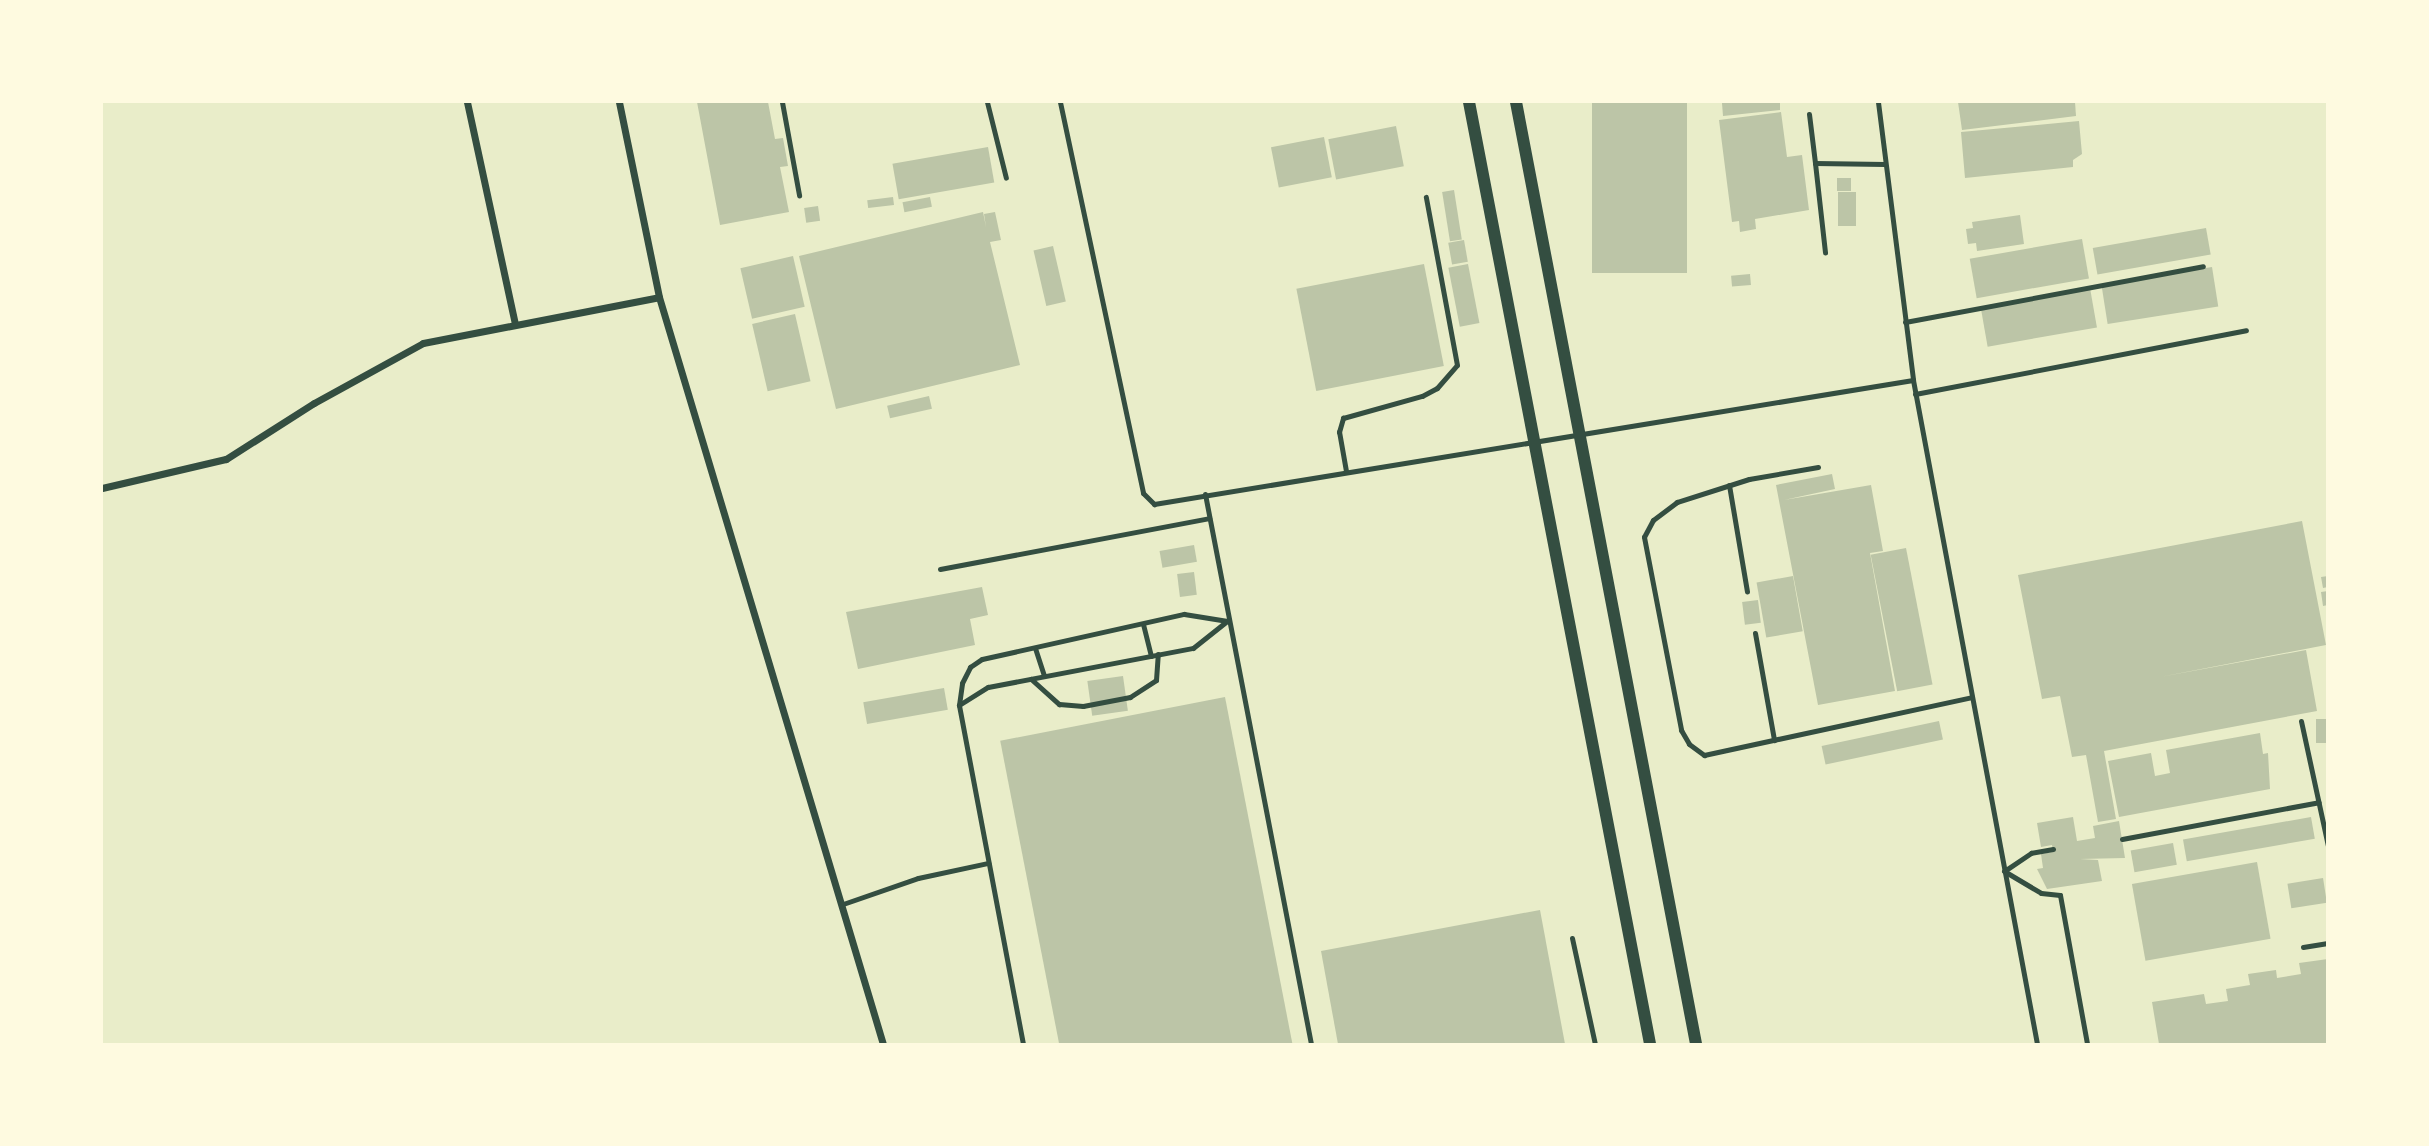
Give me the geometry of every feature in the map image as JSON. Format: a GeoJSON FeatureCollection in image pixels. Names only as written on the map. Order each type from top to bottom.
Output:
{"type":"FeatureCollection","features":[{"type":"Feature","properties":{"kind":"street"},"geometry":{"type":"LineString","coordinates":[[467,102],[515,324]]}},
{"type":"Feature","properties":{"kind":"street"},"geometry":{"type":"LineString","coordinates":[[619,102],[659,297],[843,904],[883,1045]]}},
{"type":"Feature","properties":{"kind":"street"},"geometry":{"type":"LineString","coordinates":[[1469,102],[1650,1045]]}},
{"type":"Feature","properties":{"kind":"street"},"geometry":{"type":"LineString","coordinates":[[1516,102],[1696,1045]]}},
{"type":"Feature","properties":{"kind":"street"},"geometry":{"type":"LineString","coordinates":[[102,488],[226,459],[314,403],[423,342],[659,297]]}},
{"type":"Feature","properties":{"kind":"lane"},"geometry":{"type":"LineString","coordinates":[[782,102],[799,195]]}},
{"type":"Feature","properties":{"kind":"lane"},"geometry":{"type":"LineString","coordinates":[[987,102],[1006,178]]}},
{"type":"Feature","properties":{"kind":"lane"},"geometry":{"type":"LineString","coordinates":[[1060,102],[1143,493],[1154,504],[1913,380]]}},
{"type":"Feature","properties":{"kind":"lane"},"geometry":{"type":"LineString","coordinates":[[1878,102],[1915,394],[2036,1045]]}},
{"type":"Feature","properties":{"kind":"lane"},"geometry":{"type":"LineString","coordinates":[[1809,114],[1825,252]]}},
{"type":"Feature","properties":{"kind":"lane"},"geometry":{"type":"LineString","coordinates":[[1815,163],[1885,164]]}},
{"type":"Feature","properties":{"kind":"lane"},"geometry":{"type":"LineString","coordinates":[[1346,471],[1339,432],[1343,418],[1422,396],[1437,388],[1457,365],[1426,197]]}},
{"type":"Feature","properties":{"kind":"lane"},"geometry":{"type":"LineString","coordinates":[[1905,322],[2203,266]]}},
{"type":"Feature","properties":{"kind":"lane"},"geometry":{"type":"LineString","coordinates":[[1915,394],[2246,330]]}},
{"type":"Feature","properties":{"kind":"lane"},"geometry":{"type":"LineString","coordinates":[[1818,467],[1729,485],[1677,502],[1653,520],[1644,537],[1681,730],[1689,744],[1704,755],[1972,696]]}},
{"type":"Feature","properties":{"kind":"lane"},"geometry":{"type":"LineString","coordinates":[[1729,485],[1747,591]]}},
{"type":"Feature","properties":{"kind":"lane"},"geometry":{"type":"LineString","coordinates":[[1205,494],[1227,621],[1311,1045]]}},
{"type":"Feature","properties":{"kind":"lane"},"geometry":{"type":"LineString","coordinates":[[940,569],[1209,518]]}},
{"type":"Feature","properties":{"kind":"lane"},"geometry":{"type":"LineString","coordinates":[[1023,1045],[959,705],[970,667],[982,659],[1184,614],[1227,621]]}},
{"type":"Feature","properties":{"kind":"lane"},"geometry":{"type":"LineString","coordinates":[[959,705],[988,687],[1193,648],[1227,621]]}},
{"type":"Feature","properties":{"kind":"lane"},"geometry":{"type":"LineString","coordinates":[[1143,624],[1151,656]]}},
{"type":"Feature","properties":{"kind":"lane"},"geometry":{"type":"LineString","coordinates":[[1755,633],[1774,740]]}},
{"type":"Feature","properties":{"kind":"lane"},"geometry":{"type":"LineString","coordinates":[[1035,648],[1044,676]]}},
{"type":"Feature","properties":{"kind":"lane"},"geometry":{"type":"LineString","coordinates":[[1031,679],[1059,704],[1083,706],[1130,696],[1156,680],[1158,654]]}},
{"type":"Feature","properties":{"kind":"lane"},"geometry":{"type":"LineString","coordinates":[[2301,720],[2328,846]]}},
{"type":"Feature","properties":{"kind":"lane"},"geometry":{"type":"LineString","coordinates":[[2122,839],[2319,802]]}},
{"type":"Feature","properties":{"kind":"lane"},"geometry":{"type":"LineString","coordinates":[[2004,871],[2031,853],[2053,849]]}},
{"type":"Feature","properties":{"kind":"lane"},"geometry":{"type":"LineString","coordinates":[[843,904],[918,878],[988,863]]}},
{"type":"Feature","properties":{"kind":"lane"},"geometry":{"type":"LineString","coordinates":[[2004,871],[2042,893],[2060,895],[2087,1045]]}},
{"type":"Feature","properties":{"kind":"lane"},"geometry":{"type":"LineString","coordinates":[[1572,938],[1595,1045]]}},
{"type":"Feature","properties":{"kind":"lane"},"geometry":{"type":"LineString","coordinates":[[2303,947],[2328,943]]}},
{"type":"Feature","properties":{"kind":"building"},"geometry":{"type":"Polygon","coordinates":[[[697,102],[768,102],[775,139],[783,138],[788,166],[780,167],[789,212],[720,225],[697,102]]]}},
{"type":"Feature","properties":{"kind":"building"},"geometry":{"type":"Polygon","coordinates":[[[1592,102],[1687,102],[1687,273],[1592,273],[1592,102]]]}},
{"type":"Feature","properties":{"kind":"building"},"geometry":{"type":"Polygon","coordinates":[[[1780,102],[1780,110],[1723,116],[1722,103],[1780,102]]]}},
{"type":"Feature","properties":{"kind":"building"},"geometry":{"type":"Polygon","coordinates":[[[1958,102],[2075,102],[2076,116],[1962,130],[1958,102]]]}},
{"type":"Feature","properties":{"kind":"building"},"geometry":{"type":"Polygon","coordinates":[[[1781,112],[1787,157],[1802,155],[1809,210],[1755,219],[1756,229],[1740,232],[1739,221],[1732,222],[1719,120],[1781,112]]]}},
{"type":"Feature","properties":{"kind":"building"},"geometry":{"type":"Polygon","coordinates":[[[2079,121],[2082,154],[2073,160],[2073,167],[1965,178],[1961,132],[2079,121]]]}},
{"type":"Feature","properties":{"kind":"building"},"geometry":{"type":"Polygon","coordinates":[[[1396,126],[1404,166],[1336,179],[1328,139],[1396,126]]]}},
{"type":"Feature","properties":{"kind":"building"},"geometry":{"type":"Polygon","coordinates":[[[1324,137],[1332,177],[1279,188],[1271,147],[1324,137]]]}},
{"type":"Feature","properties":{"kind":"building"},"geometry":{"type":"Polygon","coordinates":[[[988,147],[994,182],[899,199],[892,164],[988,147]]]}},
{"type":"Feature","properties":{"kind":"building"},"geometry":{"type":"Polygon","coordinates":[[[1837,178],[1851,178],[1851,191],[1837,191],[1837,178]]]}},
{"type":"Feature","properties":{"kind":"building"},"geometry":{"type":"Polygon","coordinates":[[[1454,190],[1462,239],[1450,241],[1442,192],[1454,190]]]}},
{"type":"Feature","properties":{"kind":"building"},"geometry":{"type":"Polygon","coordinates":[[[1838,192],[1856,192],[1856,226],[1838,226],[1838,192]]]}},
{"type":"Feature","properties":{"kind":"building"},"geometry":{"type":"Polygon","coordinates":[[[893,197],[894,205],[868,208],[867,200],[893,197]]]}},
{"type":"Feature","properties":{"kind":"building"},"geometry":{"type":"Polygon","coordinates":[[[930,197],[932,207],[904,212],[903,202],[930,197]]]}},
{"type":"Feature","properties":{"kind":"building"},"geometry":{"type":"Polygon","coordinates":[[[818,206],[820,221],[806,223],[804,208],[818,206]]]}},
{"type":"Feature","properties":{"kind":"building"},"geometry":{"type":"Polygon","coordinates":[[[983,212],[986,227],[984,214],[995,212],[1001,240],[990,242],[1020,365],[836,409],[799,256],[983,212]]]}},
{"type":"Feature","properties":{"kind":"building"},"geometry":{"type":"Polygon","coordinates":[[[2020,215],[2024,244],[1977,251],[1976,243],[1968,244],[1966,229],[1973,228],[1972,222],[2020,215]]]}},
{"type":"Feature","properties":{"kind":"building"},"geometry":{"type":"Polygon","coordinates":[[[2206,228],[2211,255],[2097,275],[2093,248],[2206,228]]]}},
{"type":"Feature","properties":{"kind":"building"},"geometry":{"type":"Polygon","coordinates":[[[2082,239],[2089,278],[1977,298],[1970,259],[2082,239]]]}},
{"type":"Feature","properties":{"kind":"building"},"geometry":{"type":"Polygon","coordinates":[[[1464,240],[1468,262],[1452,264],[1448,243],[1464,240]]]}},
{"type":"Feature","properties":{"kind":"building"},"geometry":{"type":"Polygon","coordinates":[[[1053,246],[1066,302],[1046,306],[1034,250],[1053,246]]]}},
{"type":"Feature","properties":{"kind":"building"},"geometry":{"type":"Polygon","coordinates":[[[793,256],[805,307],[752,319],[740,268],[793,256]]]}},
{"type":"Feature","properties":{"kind":"building"},"geometry":{"type":"Polygon","coordinates":[[[1424,264],[1444,366],[1316,391],[1296,289],[1424,264]]]}},
{"type":"Feature","properties":{"kind":"building"},"geometry":{"type":"Polygon","coordinates":[[[1468,264],[1479,323],[1460,327],[1448,268],[1468,264]]]}},
{"type":"Feature","properties":{"kind":"building"},"geometry":{"type":"Polygon","coordinates":[[[2212,267],[2218,307],[2108,324],[2101,285],[2212,267]]]}},
{"type":"Feature","properties":{"kind":"building"},"geometry":{"type":"Polygon","coordinates":[[[1750,274],[1751,285],[1732,287],[1731,276],[1750,274]]]}},
{"type":"Feature","properties":{"kind":"building"},"geometry":{"type":"Polygon","coordinates":[[[2090,288],[2097,327],[1988,347],[1981,307],[2090,288]]]}},
{"type":"Feature","properties":{"kind":"building"},"geometry":{"type":"Polygon","coordinates":[[[795,314],[811,381],[768,391],[752,324],[795,314]]]}},
{"type":"Feature","properties":{"kind":"building"},"geometry":{"type":"Polygon","coordinates":[[[929,396],[932,409],[890,418],[887,406],[929,396]]]}},
{"type":"Feature","properties":{"kind":"building"},"geometry":{"type":"Polygon","coordinates":[[[1832,474],[1835,489],[1784,500],[1871,485],[1883,551],[1870,553],[1895,691],[1818,705],[1776,485],[1832,474]]]}},
{"type":"Feature","properties":{"kind":"building"},"geometry":{"type":"Polygon","coordinates":[[[2302,521],[2326,645],[2160,677],[2306,650],[2317,711],[2104,751],[2116,819],[2098,822],[2086,755],[2072,757],[2060,696],[2042,699],[2018,575],[2302,521]]]}},
{"type":"Feature","properties":{"kind":"building"},"geometry":{"type":"Polygon","coordinates":[[[1194,545],[1197,562],[1162,568],[1160,551],[1194,545]]]}},
{"type":"Feature","properties":{"kind":"building"},"geometry":{"type":"Polygon","coordinates":[[[1906,548],[1933,684],[1897,691],[1871,555],[1906,548]]]}},
{"type":"Feature","properties":{"kind":"building"},"geometry":{"type":"Polygon","coordinates":[[[1194,572],[1197,595],[1180,597],[1177,574],[1194,572]]]}},
{"type":"Feature","properties":{"kind":"building"},"geometry":{"type":"Polygon","coordinates":[[[1793,576],[1803,631],[1766,638],[1757,582],[1793,576]]]}},
{"type":"Feature","properties":{"kind":"building"},"geometry":{"type":"Polygon","coordinates":[[[2328,576],[2328,587],[2323,588],[2321,577],[2328,576]]]}},
{"type":"Feature","properties":{"kind":"building"},"geometry":{"type":"Polygon","coordinates":[[[982,587],[988,615],[970,619],[975,645],[858,669],[846,612],[982,587]]]}},
{"type":"Feature","properties":{"kind":"building"},"geometry":{"type":"Polygon","coordinates":[[[2328,591],[2328,605],[2323,606],[2321,592],[2328,591]]]}},
{"type":"Feature","properties":{"kind":"building"},"geometry":{"type":"Polygon","coordinates":[[[1758,600],[1761,623],[1745,625],[1742,602],[1758,600]]]}},
{"type":"Feature","properties":{"kind":"building"},"geometry":{"type":"Polygon","coordinates":[[[1123,676],[1128,711],[1092,716],[1087,681],[1123,676]]]}},
{"type":"Feature","properties":{"kind":"building"},"geometry":{"type":"Polygon","coordinates":[[[944,688],[948,710],[867,724],[863,702],[944,688]]]}},
{"type":"Feature","properties":{"kind":"building"},"geometry":{"type":"Polygon","coordinates":[[[1225,697],[1292,1044],[1059,1044],[1000,741],[1225,697]]]}},
{"type":"Feature","properties":{"kind":"building"},"geometry":{"type":"Polygon","coordinates":[[[2316,719],[2328,719],[2328,743],[2316,743],[2316,719]]]}},
{"type":"Feature","properties":{"kind":"building"},"geometry":{"type":"Polygon","coordinates":[[[1939,721],[1943,740],[1826,765],[1822,746],[1939,721]]]}},
{"type":"Feature","properties":{"kind":"building"},"geometry":{"type":"Polygon","coordinates":[[[2260,733],[2263,754],[2268,753],[2270,789],[2119,817],[2108,761],[2151,753],[2155,776],[2170,773],[2166,750],[2260,733]]]}},
{"type":"Feature","properties":{"kind":"building"},"geometry":{"type":"Polygon","coordinates":[[[2073,817],[2077,841],[2095,838],[2093,826],[2119,821],[2125,858],[2080,859],[2098,860],[2102,881],[2047,889],[2037,869],[2043,868],[2041,854],[2053,852],[2052,845],[2041,847],[2037,823],[2073,817]]]}},
{"type":"Feature","properties":{"kind":"building"},"geometry":{"type":"Polygon","coordinates":[[[2311,817],[2315,839],[2187,861],[2183,840],[2311,817]]]}},
{"type":"Feature","properties":{"kind":"building"},"geometry":{"type":"Polygon","coordinates":[[[2173,843],[2177,865],[2134,872],[2131,850],[2173,843]]]}},
{"type":"Feature","properties":{"kind":"building"},"geometry":{"type":"Polygon","coordinates":[[[2257,862],[2271,939],[2145,961],[2132,884],[2257,862]]]}},
{"type":"Feature","properties":{"kind":"building"},"geometry":{"type":"Polygon","coordinates":[[[2323,878],[2327,903],[2291,908],[2287,884],[2323,878]]]}},
{"type":"Feature","properties":{"kind":"building"},"geometry":{"type":"Polygon","coordinates":[[[1540,910],[1565,1044],[1338,1044],[1321,951],[1540,910]]]}},
{"type":"Feature","properties":{"kind":"building"},"geometry":{"type":"Polygon","coordinates":[[[2328,959],[2328,1044],[2159,1044],[2152,1002],[2204,994],[2206,1004],[2228,1001],[2226,989],[2250,985],[2248,974],[2276,970],[2277,978],[2301,974],[2299,963],[2328,959]]]}}]}
